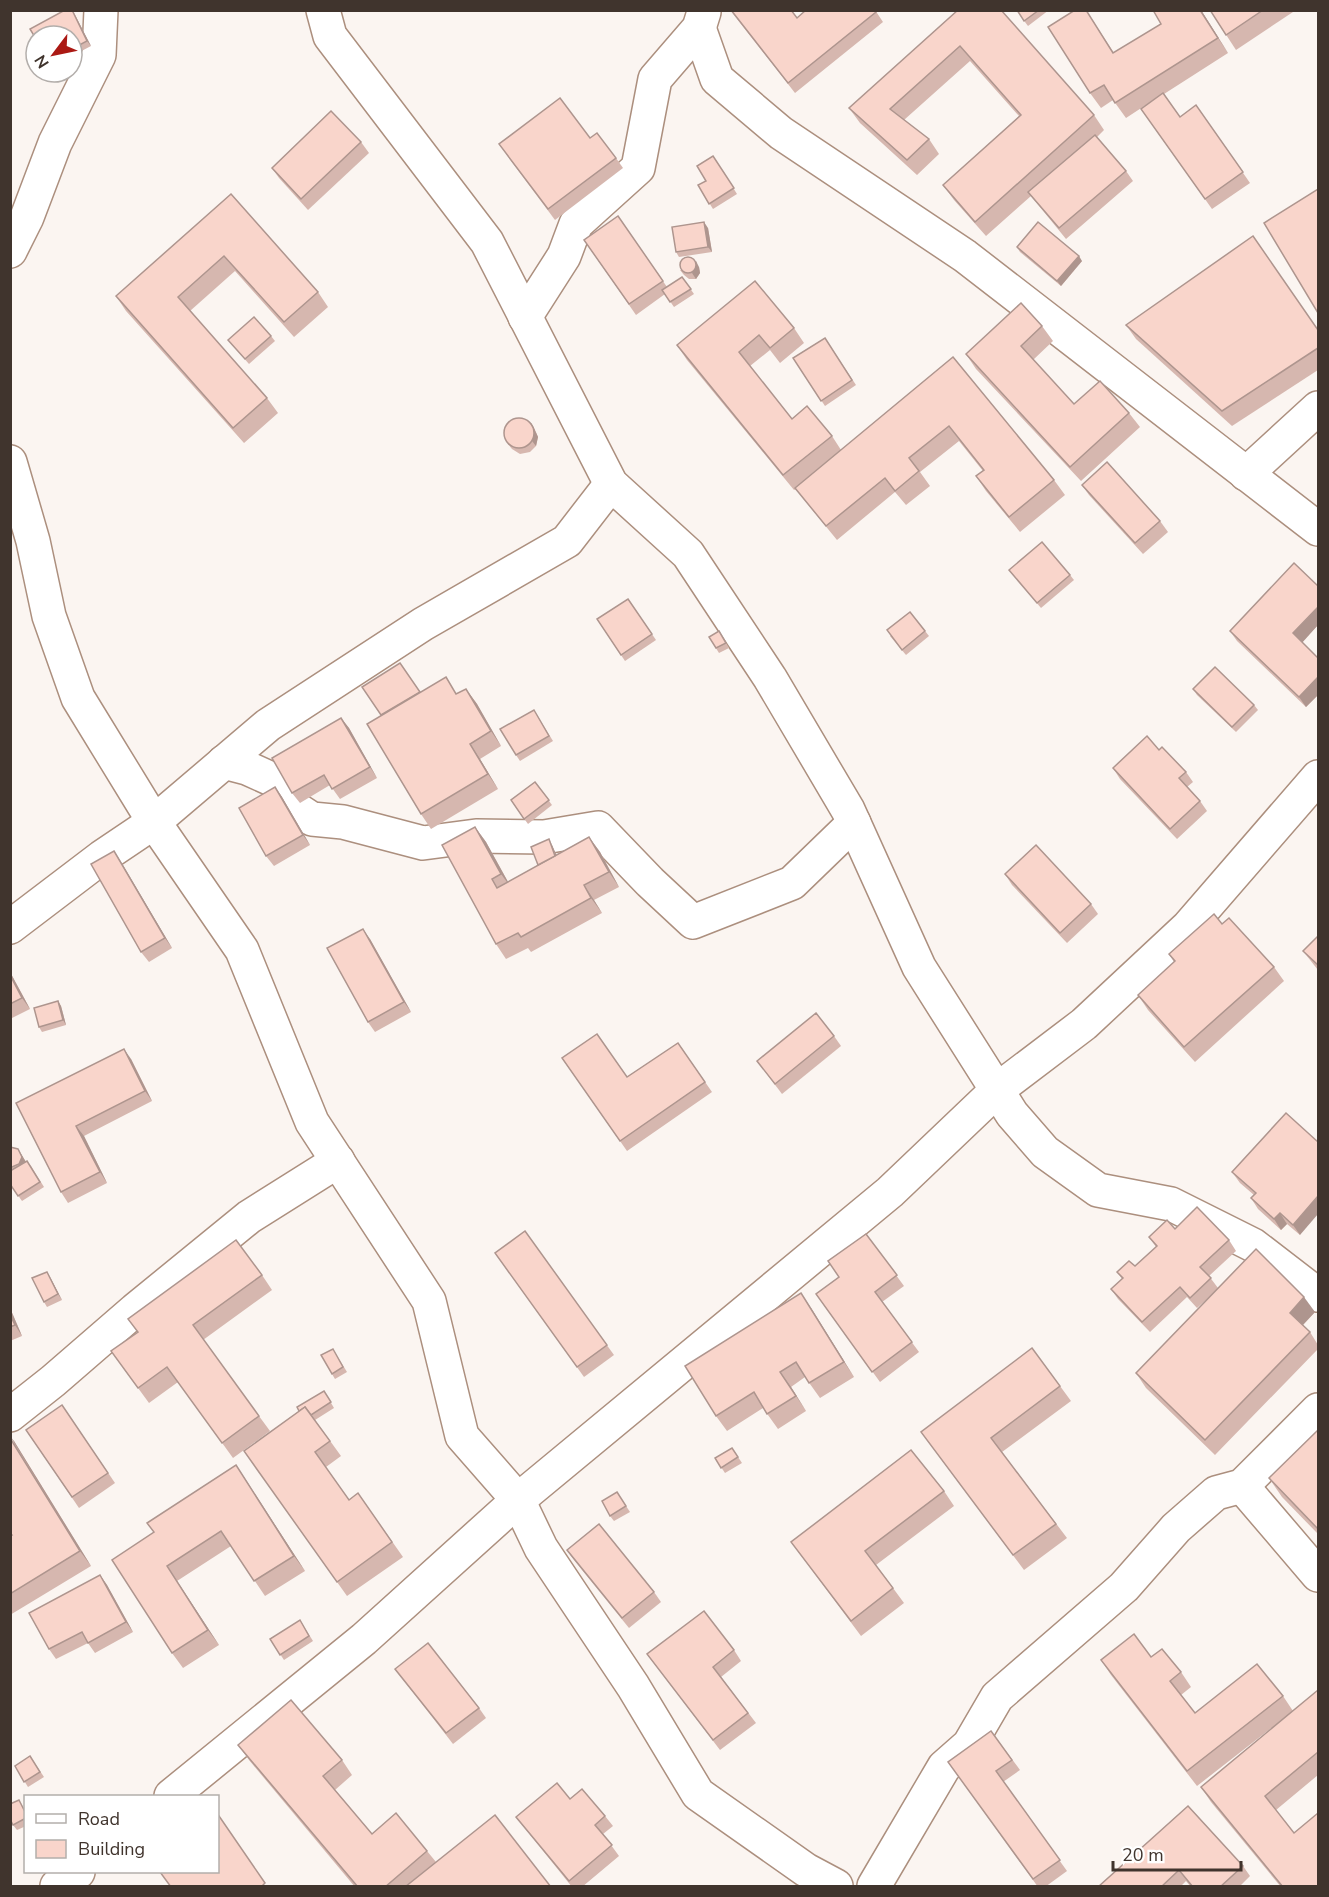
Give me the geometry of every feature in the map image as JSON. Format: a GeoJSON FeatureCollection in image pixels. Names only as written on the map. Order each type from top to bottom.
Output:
{"type":"FeatureCollection","features":[{"type":"Feature","properties":{"kind":"street"},"geometry":{"type":"LineString","coordinates":[[10,251],[27,217],[55,143],[99,55],[101,10]]}},
{"type":"Feature","properties":{"kind":"street"},"geometry":{"type":"LineString","coordinates":[[323,10],[330,36],[487,242],[611,484],[688,554],[770,678],[848,810],[919,967],[1012,1114],[1045,1152],[1098,1190],[1171,1204],[1253,1245],[1318,1294]]}},
{"type":"Feature","properties":{"kind":"street"},"geometry":{"type":"LineString","coordinates":[[525,317],[564,256],[576,224],[639,168],[655,79],[702,19]]}},
{"type":"Feature","properties":{"kind":"street"},"geometry":{"type":"LineString","coordinates":[[702,19],[717,79],[781,133],[965,256],[1318,529]]}},
{"type":"Feature","properties":{"kind":"street"},"geometry":{"type":"LineString","coordinates":[[1246,474],[1318,408]]}},
{"type":"Feature","properties":{"kind":"street"},"geometry":{"type":"LineString","coordinates":[[10,462],[33,541],[49,616],[78,698],[154,822],[242,950],[312,1122],[429,1301],[462,1436],[518,1500],[541,1548],[633,1686],[698,1794],[806,1870],[836,1887]]}},
{"type":"Feature","properties":{"kind":"street"},"geometry":{"type":"LineString","coordinates":[[10,927],[102,857],[154,822],[268,725],[423,624],[567,541],[611,484]]}},
{"type":"Feature","properties":{"kind":"street"},"geometry":{"type":"LineString","coordinates":[[224,762],[247,768],[278,782],[295,808],[312,819],[344,822],[423,843],[476,836],[544,837],[598,828],[650,882],[693,922],[792,883],[854,824]]}},
{"type":"Feature","properties":{"kind":"street"},"geometry":{"type":"LineString","coordinates":[[173,1795],[364,1639],[518,1500],[890,1192],[997,1090],[1084,1024],[1188,927],[1318,777]]}},
{"type":"Feature","properties":{"kind":"street"},"geometry":{"type":"LineString","coordinates":[[10,1415],[249,1217],[338,1161]]}},
{"type":"Feature","properties":{"kind":"street"},"geometry":{"type":"LineString","coordinates":[[874,1887],[945,1767],[969,1745],[997,1697],[1124,1587],[1176,1528],[1216,1493],[1242,1486],[1318,1410]]}},
{"type":"Feature","properties":{"kind":"street"},"geometry":{"type":"LineString","coordinates":[[1242,1486],[1318,1575]]}},
{"type":"Feature","properties":{"kind":"street"},"geometry":{"type":"LineString","coordinates":[[57,1887],[78,1873]]}},
{"type":"Feature","properties":{"kind":"street"},"geometry":{"type":"LineString","coordinates":[[80,1873],[98,1887]]}},
{"type":"Feature","properties":{"kind":"building"},"geometry":{"type":"Polygon","coordinates":[[[65,10],[72,10],[79,24],[39,24],[65,10]]]}},
{"type":"Feature","properties":{"kind":"building"},"geometry":{"type":"Polygon","coordinates":[[[731,10],[791,10],[797,18],[806,10],[875,10],[876,12],[788,83],[731,10]]]}},
{"type":"Feature","properties":{"kind":"building"},"geometry":{"type":"Polygon","coordinates":[[[958,10],[1001,10],[1094,115],[975,222],[943,185],[1021,115],[960,46],[890,109],[929,139],[907,160],[849,108],[958,10]]]}},
{"type":"Feature","properties":{"kind":"building"},"geometry":{"type":"Polygon","coordinates":[[[1017,10],[1039,10],[1024,21],[1017,10]]]}},
{"type":"Feature","properties":{"kind":"building"},"geometry":{"type":"Polygon","coordinates":[[[1075,10],[1086,10],[1113,53],[1161,24],[1153,10],[1200,10],[1218,38],[1115,103],[1104,85],[1090,93],[1048,27],[1075,10]]]}},
{"type":"Feature","properties":{"kind":"building"},"geometry":{"type":"Polygon","coordinates":[[[1210,10],[1263,10],[1226,35],[1210,10]]]}},
{"type":"Feature","properties":{"kind":"building"},"geometry":{"type":"Polygon","coordinates":[[[1163,93],[1180,117],[1196,105],[1243,172],[1205,199],[1141,109],[1163,93]]]}},
{"type":"Feature","properties":{"kind":"building"},"geometry":{"type":"Polygon","coordinates":[[[560,98],[590,138],[597,133],[616,158],[548,209],[499,144],[560,98]]]}},
{"type":"Feature","properties":{"kind":"building"},"geometry":{"type":"Polygon","coordinates":[[[331,111],[361,142],[301,199],[272,168],[331,111]]]}},
{"type":"Feature","properties":{"kind":"building"},"geometry":{"type":"Polygon","coordinates":[[[1095,135],[1126,171],[1059,228],[1028,192],[1095,135]]]}},
{"type":"Feature","properties":{"kind":"building"},"geometry":{"type":"Polygon","coordinates":[[[713,156],[734,188],[709,204],[698,185],[706,181],[697,166],[713,156]]]}},
{"type":"Feature","properties":{"kind":"building"},"geometry":{"type":"Polygon","coordinates":[[[1318,189],[1318,313],[1264,223],[1318,189]]]}},
{"type":"Feature","properties":{"kind":"building"},"geometry":{"type":"Polygon","coordinates":[[[231,194],[318,292],[284,322],[224,256],[178,297],[267,398],[233,428],[116,296],[231,194]]]}},
{"type":"Feature","properties":{"kind":"building"},"geometry":{"type":"Polygon","coordinates":[[[618,216],[663,281],[629,304],[584,240],[618,216]]]}},
{"type":"Feature","properties":{"kind":"building"},"geometry":{"type":"Polygon","coordinates":[[[704,222],[708,247],[676,252],[672,227],[704,222]]]}},
{"type":"Feature","properties":{"kind":"building"},"geometry":{"type":"Polygon","coordinates":[[[1038,222],[1079,256],[1057,281],[1017,247],[1038,222]]]}},
{"type":"Feature","properties":{"kind":"building"},"geometry":{"type":"Polygon","coordinates":[[[1253,236],[1318,330],[1318,348],[1222,411],[1126,325],[1253,236]]]}},
{"type":"Feature","properties":{"kind":"building"},"geometry":{"type":"Polygon","coordinates":[[[685,257],[691,257],[696,265],[694,271],[685,273],[680,268],[680,262],[685,257]]]}},
{"type":"Feature","properties":{"kind":"building"},"geometry":{"type":"Polygon","coordinates":[[[682,277],[691,289],[670,302],[662,290],[682,277]]]}},
{"type":"Feature","properties":{"kind":"building"},"geometry":{"type":"Polygon","coordinates":[[[755,281],[794,328],[770,348],[759,335],[739,352],[792,419],[807,406],[832,436],[783,475],[677,345],[755,281]]]}},
{"type":"Feature","properties":{"kind":"building"},"geometry":{"type":"Polygon","coordinates":[[[1021,303],[1042,326],[1021,346],[1074,404],[1100,381],[1129,413],[1070,467],[966,354],[1021,303]]]}},
{"type":"Feature","properties":{"kind":"building"},"geometry":{"type":"Polygon","coordinates":[[[254,317],[271,336],[245,359],[228,340],[254,317]]]}},
{"type":"Feature","properties":{"kind":"building"},"geometry":{"type":"Polygon","coordinates":[[[825,338],[852,380],[821,401],[793,358],[825,338]]]}},
{"type":"Feature","properties":{"kind":"building"},"geometry":{"type":"Polygon","coordinates":[[[953,357],[1054,480],[1009,517],[976,476],[984,470],[949,426],[909,458],[919,471],[895,491],[885,478],[826,526],[795,488],[953,357]]]}},
{"type":"Feature","properties":{"kind":"building"},"geometry":{"type":"Polygon","coordinates":[[[519,418],[530,422],[534,433],[530,444],[519,448],[508,444],[504,433],[508,422],[519,418]]]}},
{"type":"Feature","properties":{"kind":"building"},"geometry":{"type":"Polygon","coordinates":[[[1107,462],[1160,521],[1135,543],[1082,485],[1107,462]]]}},
{"type":"Feature","properties":{"kind":"building"},"geometry":{"type":"Polygon","coordinates":[[[1042,542],[1070,575],[1037,603],[1009,570],[1042,542]]]}},
{"type":"Feature","properties":{"kind":"building"},"geometry":{"type":"Polygon","coordinates":[[[1294,563],[1318,586],[1318,607],[1293,633],[1318,658],[1318,677],[1299,697],[1230,631],[1294,563]]]}},
{"type":"Feature","properties":{"kind":"building"},"geometry":{"type":"Polygon","coordinates":[[[628,599],[652,634],[621,655],[597,619],[628,599]]]}},
{"type":"Feature","properties":{"kind":"building"},"geometry":{"type":"Polygon","coordinates":[[[910,612],[925,631],[902,650],[887,630],[910,612]]]}},
{"type":"Feature","properties":{"kind":"building"},"geometry":{"type":"Polygon","coordinates":[[[719,631],[726,643],[716,648],[709,637],[719,631]]]}},
{"type":"Feature","properties":{"kind":"building"},"geometry":{"type":"Polygon","coordinates":[[[400,663],[420,692],[381,715],[362,687],[400,663]]]}},
{"type":"Feature","properties":{"kind":"building"},"geometry":{"type":"Polygon","coordinates":[[[1215,667],[1254,705],[1232,727],[1193,689],[1215,667]]]}},
{"type":"Feature","properties":{"kind":"building"},"geometry":{"type":"Polygon","coordinates":[[[446,677],[456,694],[466,689],[491,731],[470,744],[488,774],[421,814],[367,724],[446,677]]]}},
{"type":"Feature","properties":{"kind":"building"},"geometry":{"type":"Polygon","coordinates":[[[534,710],[549,736],[516,755],[500,729],[534,710]]]}},
{"type":"Feature","properties":{"kind":"building"},"geometry":{"type":"Polygon","coordinates":[[[341,718],[370,767],[332,789],[324,775],[292,793],[272,758],[341,718]]]}},
{"type":"Feature","properties":{"kind":"building"},"geometry":{"type":"Polygon","coordinates":[[[1147,736],[1159,750],[1162,747],[1186,772],[1179,778],[1200,801],[1170,829],[1113,768],[1147,736]]]}},
{"type":"Feature","properties":{"kind":"building"},"geometry":{"type":"Polygon","coordinates":[[[535,782],[549,800],[524,819],[511,800],[535,782]]]}},
{"type":"Feature","properties":{"kind":"building"},"geometry":{"type":"Polygon","coordinates":[[[275,787],[303,835],[266,856],[239,808],[275,787]]]}},
{"type":"Feature","properties":{"kind":"building"},"geometry":{"type":"Polygon","coordinates":[[[475,827],[501,874],[492,879],[497,888],[589,837],[609,872],[584,885],[591,898],[521,937],[518,933],[496,944],[442,845],[475,827]]]}},
{"type":"Feature","properties":{"kind":"building"},"geometry":{"type":"Polygon","coordinates":[[[549,839],[555,856],[538,865],[531,847],[549,839]]]}},
{"type":"Feature","properties":{"kind":"building"},"geometry":{"type":"Polygon","coordinates":[[[1036,845],[1091,904],[1060,933],[1005,874],[1036,845]]]}},
{"type":"Feature","properties":{"kind":"building"},"geometry":{"type":"Polygon","coordinates":[[[114,851],[165,938],[141,952],[91,864],[114,851]]]}},
{"type":"Feature","properties":{"kind":"building"},"geometry":{"type":"Polygon","coordinates":[[[1214,914],[1222,924],[1229,918],[1274,967],[1184,1047],[1138,995],[1175,961],[1169,954],[1214,914]]]}},
{"type":"Feature","properties":{"kind":"building"},"geometry":{"type":"Polygon","coordinates":[[[363,929],[404,1002],[368,1022],[327,948],[363,929]]]}},
{"type":"Feature","properties":{"kind":"building"},"geometry":{"type":"Polygon","coordinates":[[[1318,936],[1318,965],[1303,951],[1318,936]]]}},
{"type":"Feature","properties":{"kind":"building"},"geometry":{"type":"Polygon","coordinates":[[[10,975],[22,998],[10,1004],[10,975]]]}},
{"type":"Feature","properties":{"kind":"building"},"geometry":{"type":"Polygon","coordinates":[[[58,1001],[63,1020],[39,1027],[34,1008],[58,1001]]]}},
{"type":"Feature","properties":{"kind":"building"},"geometry":{"type":"Polygon","coordinates":[[[816,1013],[834,1036],[775,1084],[757,1061],[816,1013]]]}},
{"type":"Feature","properties":{"kind":"building"},"geometry":{"type":"Polygon","coordinates":[[[597,1034],[627,1077],[678,1043],[705,1082],[620,1141],[562,1058],[597,1034]]]}},
{"type":"Feature","properties":{"kind":"building"},"geometry":{"type":"Polygon","coordinates":[[[124,1049],[145,1091],[76,1126],[100,1172],[61,1192],[16,1103],[124,1049]]]}},
{"type":"Feature","properties":{"kind":"building"},"geometry":{"type":"Polygon","coordinates":[[[1286,1113],[1318,1142],[1318,1196],[1293,1225],[1280,1213],[1274,1219],[1251,1198],[1256,1193],[1232,1172],[1286,1113]]]}},
{"type":"Feature","properties":{"kind":"building"},"geometry":{"type":"Polygon","coordinates":[[[10,1147],[18,1149],[22,1157],[19,1164],[12,1167],[10,1167],[10,1147]]]}},
{"type":"Feature","properties":{"kind":"building"},"geometry":{"type":"Polygon","coordinates":[[[27,1161],[40,1182],[18,1196],[10,1184],[10,1171],[27,1161]]]}},
{"type":"Feature","properties":{"kind":"building"},"geometry":{"type":"Polygon","coordinates":[[[1197,1207],[1229,1240],[1200,1267],[1211,1278],[1190,1298],[1180,1287],[1142,1322],[1111,1289],[1123,1278],[1117,1272],[1129,1261],[1135,1266],[1157,1246],[1149,1237],[1167,1220],[1175,1229],[1197,1207]]]}},
{"type":"Feature","properties":{"kind":"building"},"geometry":{"type":"Polygon","coordinates":[[[525,1231],[607,1345],[577,1367],[495,1253],[525,1231]]]}},
{"type":"Feature","properties":{"kind":"building"},"geometry":{"type":"Polygon","coordinates":[[[866,1234],[897,1275],[875,1292],[912,1342],[872,1372],[816,1294],[839,1277],[828,1261],[866,1234]]]}},
{"type":"Feature","properties":{"kind":"building"},"geometry":{"type":"Polygon","coordinates":[[[236,1240],[262,1275],[193,1325],[259,1416],[222,1443],[167,1367],[138,1388],[111,1351],[138,1332],[128,1319],[236,1240]]]}},
{"type":"Feature","properties":{"kind":"building"},"geometry":{"type":"Polygon","coordinates":[[[1256,1249],[1304,1297],[1290,1313],[1310,1332],[1205,1440],[1136,1373],[1256,1249]]]}},
{"type":"Feature","properties":{"kind":"building"},"geometry":{"type":"Polygon","coordinates":[[[47,1272],[58,1294],[44,1302],[32,1278],[47,1272]]]}},
{"type":"Feature","properties":{"kind":"building"},"geometry":{"type":"Polygon","coordinates":[[[801,1293],[844,1362],[809,1383],[796,1362],[780,1372],[796,1396],[767,1414],[754,1392],[716,1416],[685,1366],[801,1293]]]}},
{"type":"Feature","properties":{"kind":"building"},"geometry":{"type":"Polygon","coordinates":[[[10,1315],[15,1325],[10,1327],[10,1315]]]}},
{"type":"Feature","properties":{"kind":"building"},"geometry":{"type":"Polygon","coordinates":[[[1032,1348],[1060,1386],[991,1438],[1056,1524],[1013,1555],[921,1432],[1032,1348]]]}},
{"type":"Feature","properties":{"kind":"building"},"geometry":{"type":"Polygon","coordinates":[[[333,1349],[343,1367],[332,1374],[321,1355],[333,1349]]]}},
{"type":"Feature","properties":{"kind":"building"},"geometry":{"type":"Polygon","coordinates":[[[324,1391],[331,1402],[311,1415],[305,1407],[299,1411],[297,1407],[324,1391]]]}},
{"type":"Feature","properties":{"kind":"building"},"geometry":{"type":"Polygon","coordinates":[[[62,1405],[108,1473],[72,1497],[26,1430],[62,1405]]]}},
{"type":"Feature","properties":{"kind":"building"},"geometry":{"type":"Polygon","coordinates":[[[305,1407],[330,1441],[315,1452],[349,1500],[358,1493],[392,1542],[337,1582],[244,1451],[305,1407]]]}},
{"type":"Feature","properties":{"kind":"building"},"geometry":{"type":"Polygon","coordinates":[[[1318,1430],[1318,1529],[1269,1478],[1318,1430]]]}},
{"type":"Feature","properties":{"kind":"building"},"geometry":{"type":"Polygon","coordinates":[[[10,1438],[80,1551],[10,1594],[10,1536],[12,1535],[10,1533],[10,1438]]]}},
{"type":"Feature","properties":{"kind":"building"},"geometry":{"type":"Polygon","coordinates":[[[732,1448],[738,1457],[721,1468],[715,1458],[732,1448]]]}},
{"type":"Feature","properties":{"kind":"building"},"geometry":{"type":"Polygon","coordinates":[[[911,1450],[944,1491],[865,1551],[893,1588],[851,1621],[791,1542],[911,1450]]]}},
{"type":"Feature","properties":{"kind":"building"},"geometry":{"type":"Polygon","coordinates":[[[236,1465],[294,1556],[254,1581],[221,1531],[167,1566],[208,1630],[172,1653],[112,1560],[154,1532],[147,1523],[236,1465]]]}},
{"type":"Feature","properties":{"kind":"building"},"geometry":{"type":"Polygon","coordinates":[[[617,1492],[626,1506],[610,1516],[602,1501],[617,1492]]]}},
{"type":"Feature","properties":{"kind":"building"},"geometry":{"type":"Polygon","coordinates":[[[599,1524],[654,1592],[622,1618],[567,1550],[599,1524]]]}},
{"type":"Feature","properties":{"kind":"building"},"geometry":{"type":"Polygon","coordinates":[[[100,1575],[126,1622],[88,1643],[82,1632],[49,1649],[29,1613],[100,1575]]]}},
{"type":"Feature","properties":{"kind":"building"},"geometry":{"type":"Polygon","coordinates":[[[704,1611],[734,1650],[713,1667],[748,1713],[713,1740],[647,1654],[704,1611]]]}},
{"type":"Feature","properties":{"kind":"building"},"geometry":{"type":"Polygon","coordinates":[[[300,1620],[309,1636],[280,1655],[270,1639],[300,1620]]]}},
{"type":"Feature","properties":{"kind":"building"},"geometry":{"type":"Polygon","coordinates":[[[1134,1634],[1151,1657],[1162,1649],[1181,1672],[1170,1681],[1195,1713],[1257,1664],[1283,1696],[1187,1771],[1101,1660],[1134,1634]]]}},
{"type":"Feature","properties":{"kind":"building"},"geometry":{"type":"Polygon","coordinates":[[[428,1643],[479,1708],[446,1733],[395,1669],[428,1643]]]}},
{"type":"Feature","properties":{"kind":"building"},"geometry":{"type":"Polygon","coordinates":[[[1318,1690],[1318,1752],[1265,1796],[1294,1833],[1318,1813],[1318,1886],[1283,1887],[1201,1787],[1318,1690]]]}},
{"type":"Feature","properties":{"kind":"building"},"geometry":{"type":"Polygon","coordinates":[[[291,1700],[342,1760],[323,1776],[372,1834],[396,1813],[427,1851],[385,1887],[358,1887],[238,1745],[291,1700]]]}},
{"type":"Feature","properties":{"kind":"building"},"geometry":{"type":"Polygon","coordinates":[[[991,1731],[1012,1760],[996,1771],[1060,1860],[1033,1879],[948,1762],[991,1731]]]}},
{"type":"Feature","properties":{"kind":"building"},"geometry":{"type":"Polygon","coordinates":[[[30,1756],[40,1772],[24,1782],[15,1766],[30,1756]]]}},
{"type":"Feature","properties":{"kind":"building"},"geometry":{"type":"Polygon","coordinates":[[[557,1783],[570,1799],[582,1789],[605,1816],[595,1825],[612,1845],[569,1881],[516,1817],[557,1783]]]}},
{"type":"Feature","properties":{"kind":"building"},"geometry":{"type":"Polygon","coordinates":[[[19,1800],[24,1810],[24,1819],[13,1825],[10,1819],[10,1804],[19,1800]]]}},
{"type":"Feature","properties":{"kind":"building"},"geometry":{"type":"Polygon","coordinates":[[[1188,1806],[1243,1866],[1220,1887],[1193,1887],[1179,1870],[1161,1887],[1098,1887],[1188,1806]]]}},
{"type":"Feature","properties":{"kind":"building"},"geometry":{"type":"Polygon","coordinates":[[[495,1815],[551,1887],[405,1887],[495,1815]]]}},
{"type":"Feature","properties":{"kind":"building"},"geometry":{"type":"Polygon","coordinates":[[[219,1816],[265,1883],[261,1887],[171,1887],[161,1873],[219,1873],[219,1816]]]}}]}
